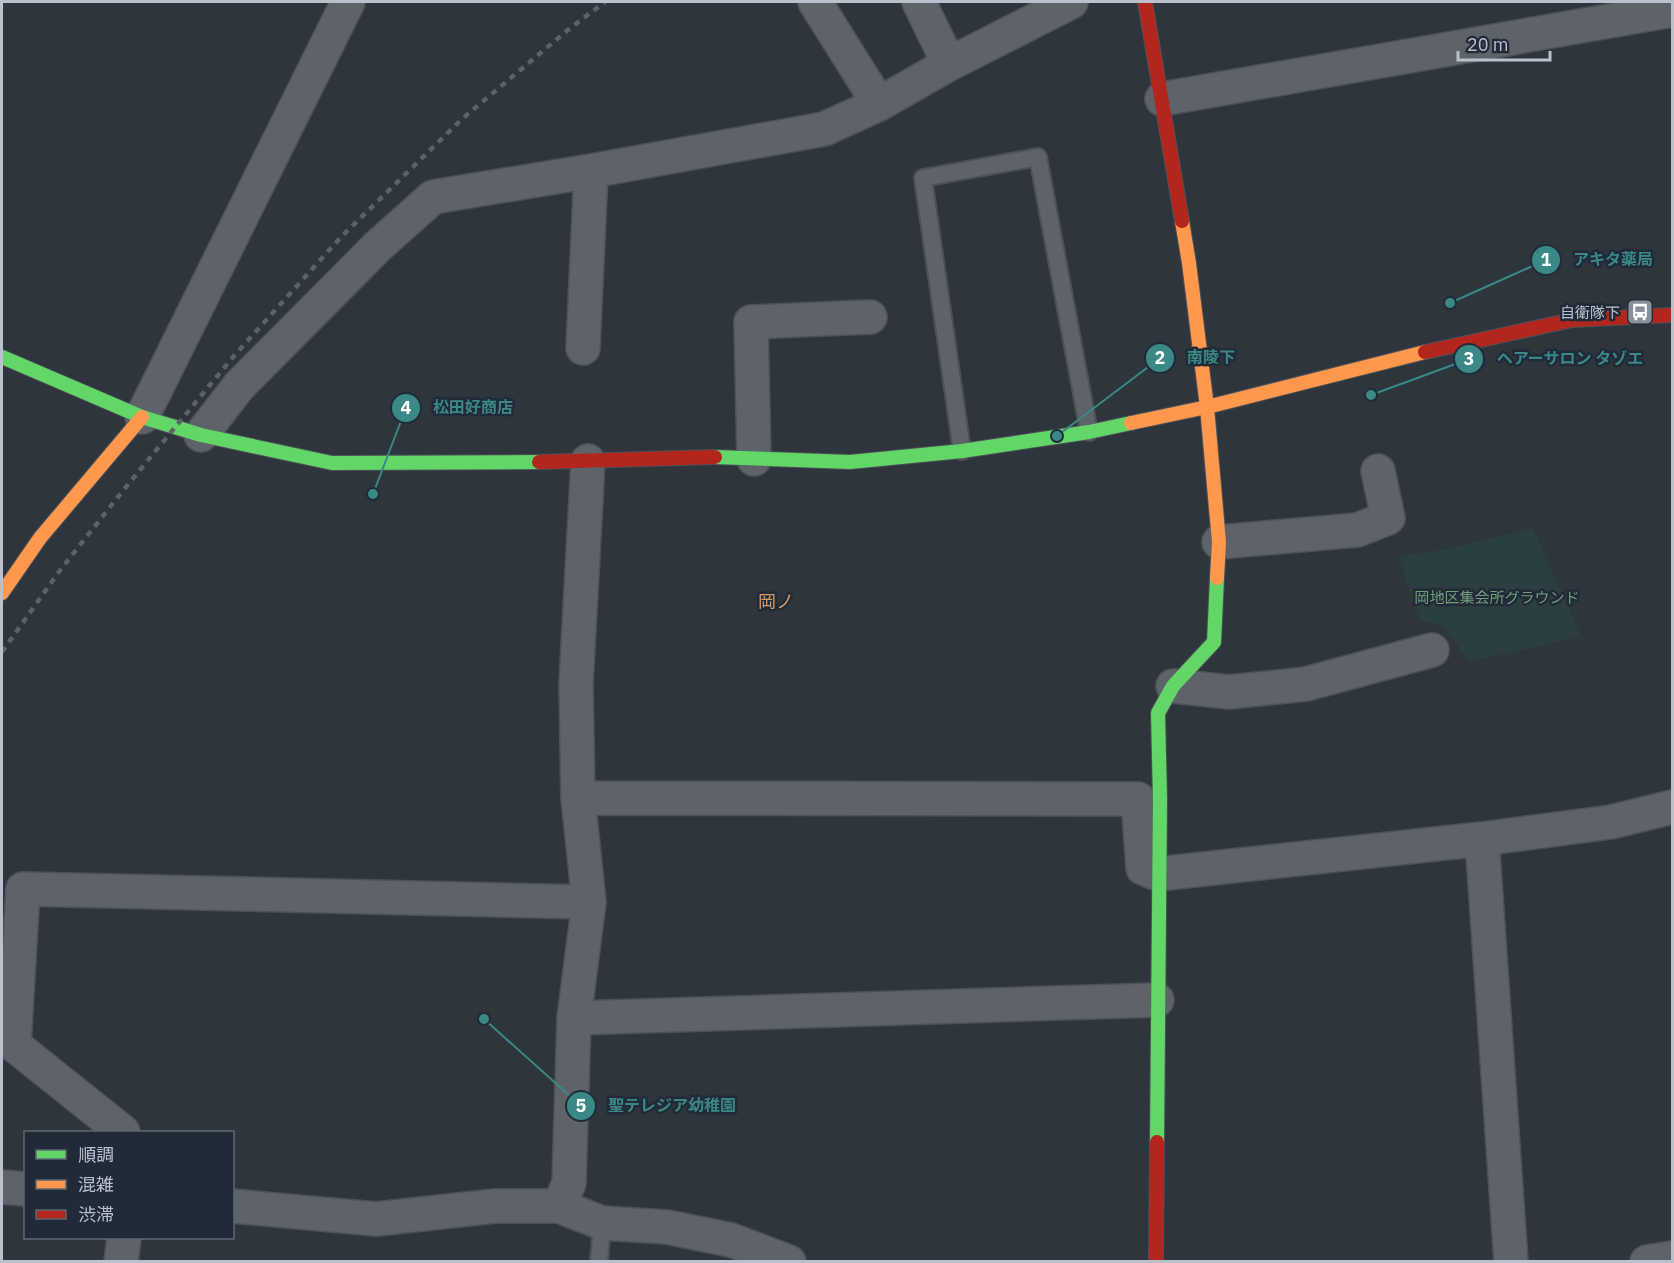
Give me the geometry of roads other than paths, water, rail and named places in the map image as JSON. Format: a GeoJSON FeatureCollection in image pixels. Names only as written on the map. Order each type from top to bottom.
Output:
{"type":"FeatureCollection","features":[{"type":"Feature","properties":{"kind":"street"},"geometry":{"type":"LineString","coordinates":[[2,593],[40,538],[142,417],[348,2]]}},
{"type":"Feature","properties":{"kind":"street"},"geometry":{"type":"LineString","coordinates":[[815,2],[879,104]]}},
{"type":"Feature","properties":{"kind":"street"},"geometry":{"type":"LineString","coordinates":[[919,2],[949,64]]}},
{"type":"Feature","properties":{"kind":"street"},"geometry":{"type":"LineString","coordinates":[[201,435],[239,386],[378,246],[433,197],[824,129],[879,104],[949,64],[1071,2]]}},
{"type":"Feature","properties":{"kind":"street"},"geometry":{"type":"LineString","coordinates":[[1145,2],[1189,263],[1207,407],[1219,542],[1214,642],[1173,686],[1158,712],[1160,799],[1156,1262]]}},
{"type":"Feature","properties":{"kind":"street"},"geometry":{"type":"LineString","coordinates":[[1161,99],[1672,10]]}},
{"type":"Feature","properties":{"kind":"street"},"geometry":{"type":"LineString","coordinates":[[583,348],[591,171]]}},
{"type":"Feature","properties":{"kind":"street"},"geometry":{"type":"LineString","coordinates":[[2,357],[142,417],[201,435],[332,463],[588,461],[703,456],[850,462],[962,451],[1089,432],[1207,407],[1412,355],[1572,320],[1672,315]]}},
{"type":"Feature","properties":{"kind":"street"},"geometry":{"type":"LineString","coordinates":[[754,459],[751,322],[870,317]]}},
{"type":"Feature","properties":{"kind":"street"},"geometry":{"type":"LineString","coordinates":[[559,1206],[569,1182],[574,1018],[589,902],[578,798],[576,684],[588,461]]}},
{"type":"Feature","properties":{"kind":"street"},"geometry":{"type":"LineString","coordinates":[[1219,542],[1357,530],[1388,518],[1377,471]]}},
{"type":"Feature","properties":{"kind":"street"},"geometry":{"type":"LineString","coordinates":[[1173,686],[1229,692],[1306,684],[1432,650]]}},
{"type":"Feature","properties":{"kind":"street"},"geometry":{"type":"LineString","coordinates":[[578,798],[1138,799],[1143,868],[1158,874],[1482,839],[1611,822],[1672,807]]}},
{"type":"Feature","properties":{"kind":"street"},"geometry":{"type":"LineString","coordinates":[[1482,839],[1511,1262]]}},
{"type":"Feature","properties":{"kind":"street"},"geometry":{"type":"LineString","coordinates":[[122,1131],[15,1045],[23,889],[589,902]]}},
{"type":"Feature","properties":{"kind":"street"},"geometry":{"type":"LineString","coordinates":[[574,1018],[1157,1000]]}},
{"type":"Feature","properties":{"kind":"street"},"geometry":{"type":"LineString","coordinates":[[2,1187],[24,1189]]}},
{"type":"Feature","properties":{"kind":"street"},"geometry":{"type":"LineString","coordinates":[[234,1206],[376,1219],[495,1206],[559,1206],[602,1223],[667,1227],[731,1240],[789,1262]]}},
{"type":"Feature","properties":{"kind":"street"},"geometry":{"type":"LineString","coordinates":[[121,1262],[124,1239]]}},
{"type":"Feature","properties":{"kind":"street"},"geometry":{"type":"LineString","coordinates":[[1647,1262],[1672,1258]]}},
{"type":"Feature","properties":{"kind":"lane"},"geometry":{"type":"LineString","coordinates":[[962,451],[923,178],[1038,157],[1089,432]]}},
{"type":"Feature","properties":{"kind":"lane"},"geometry":{"type":"LineString","coordinates":[[599,1262],[602,1223]]}},
{"type":"Feature","properties":{"kind":"railway"},"geometry":{"type":"LineString","coordinates":[[2,652],[58,573],[121,493],[233,357],[341,237],[462,119],[569,29],[605,2]]}},
{"type":"Feature","properties":{"kind":"place","name":"アキタ薬局"},"geometry":{"type":"Point","coordinates":[1450,303]}},
{"type":"Feature","properties":{"kind":"place","name":"自衛隊下"},"geometry":{"type":"Point","coordinates":[1640,312]}},
{"type":"Feature","properties":{"kind":"place","name":"ヘアーサロン タゾエ"},"geometry":{"type":"Point","coordinates":[1371,395]}},
{"type":"Feature","properties":{"kind":"place","name":"南陵下"},"geometry":{"type":"Point","coordinates":[1057,436]}},
{"type":"Feature","properties":{"kind":"place","name":"松田好商店"},"geometry":{"type":"Point","coordinates":[373,494]}},
{"type":"Feature","properties":{"kind":"place","name":"聖テレジア幼稚園"},"geometry":{"type":"Point","coordinates":[484,1019]}},
{"type":"Feature","properties":{"kind":"district","name":"岡ノ"},"geometry":{"type":"Point","coordinates":[776,601]}},
{"type":"Feature","properties":{"kind":"park label","name":"岡地区集会所グラウンド"},"geometry":{"type":"Point","coordinates":[1497,597]}}]}
